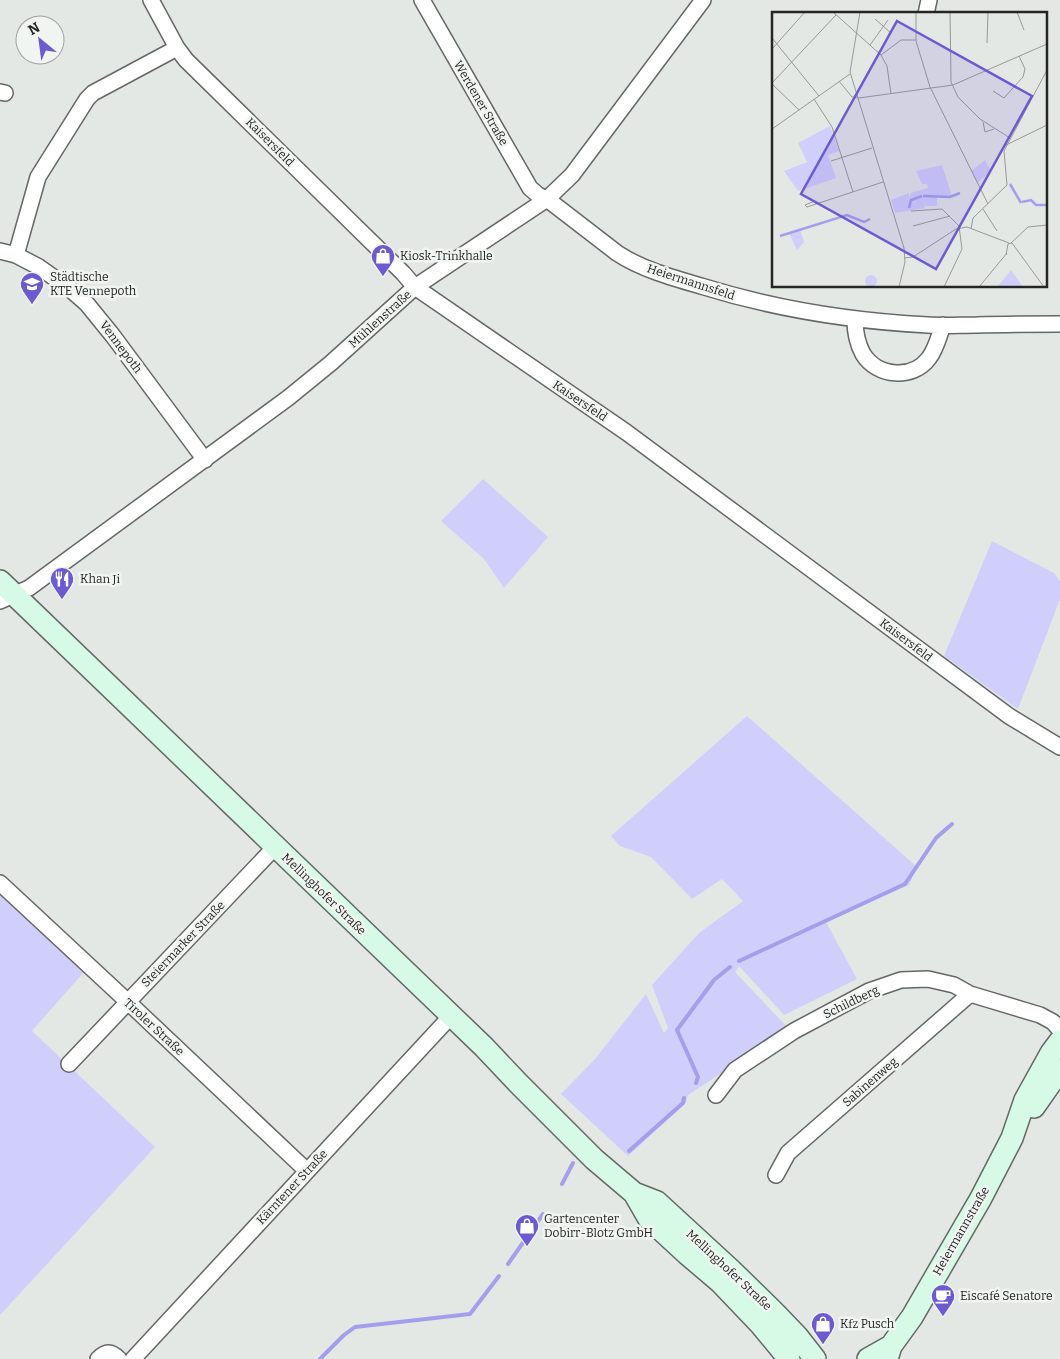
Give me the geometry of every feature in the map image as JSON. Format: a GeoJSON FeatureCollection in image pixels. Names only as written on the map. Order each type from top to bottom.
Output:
{"type":"FeatureCollection","features":[{"type":"Feature","properties":{"kind":"main road","name":"Mellinghofer Straße"},"geometry":{"type":"LineString","coordinates":[[5,592],[484,1047],[594,1159],[634,1193],[657,1202],[724,1264],[797,1336],[814,1359]]}},
{"type":"Feature","properties":{"kind":"main road","name":"Heiermannstraße"},"geometry":{"type":"LineString","coordinates":[[868,1359],[889,1353],[912,1317],[976,1206],[1012,1138],[1030,1092],[1051,1053],[1060,1041]]}},
{"type":"Feature","properties":{"kind":"main road","name":"Heiermannstraße"},"geometry":{"type":"LineString","coordinates":[[1012,1138],[1060,1070]]}},
{"type":"Feature","properties":{"kind":"main road","name":"Mellinghofer Straße"},"geometry":{"type":"LineString","coordinates":[[634,1193],[649,1219],[720,1282],[761,1325],[789,1359]]}},
{"type":"Feature","properties":{"kind":"street","name":"Kaisersfeld"},"geometry":{"type":"LineString","coordinates":[[151,0],[177,48],[192,66],[415,287],[626,432],[1009,716],[1060,747]]}},
{"type":"Feature","properties":{"kind":"street","name":"Werdener Straße"},"geometry":{"type":"LineString","coordinates":[[422,0],[528,186],[538,195],[547,199]]}},
{"type":"Feature","properties":{"kind":"street","name":"Mühlenstraße"},"geometry":{"type":"LineString","coordinates":[[5,592],[29,588],[299,389],[415,287],[547,199],[572,175],[702,0]]}},
{"type":"Feature","properties":{"kind":"street"},"geometry":{"type":"LineString","coordinates":[[16,255],[38,177],[87,99],[96,91],[177,48]]}},
{"type":"Feature","properties":{"kind":"street","name":"Heiermannsfeld"},"geometry":{"type":"LineString","coordinates":[[547,199],[622,256],[684,281],[750,300],[787,309],[855,320],[930,326],[1060,324]]}},
{"type":"Feature","properties":{"kind":"street","name":"Vennepoth"},"geometry":{"type":"LineString","coordinates":[[0,251],[16,255],[39,267],[87,304],[108,329],[205,460]]}},
{"type":"Feature","properties":{"kind":"street"},"geometry":{"type":"LineString","coordinates":[[855,320],[858,341],[865,358],[879,369],[895,373],[912,370],[925,363],[933,351],[943,325]]}},
{"type":"Feature","properties":{"kind":"street","name":"Steiermarker Straße"},"geometry":{"type":"LineString","coordinates":[[70,1064],[275,847]]}},
{"type":"Feature","properties":{"kind":"street","name":"Tiroler Straße"},"geometry":{"type":"LineString","coordinates":[[0,884],[307,1171]]}},
{"type":"Feature","properties":{"kind":"street","name":"Schildberg"},"geometry":{"type":"LineString","coordinates":[[716,1095],[735,1070],[794,1031],[870,991],[901,980],[928,978],[954,985],[970,994],[1040,1016],[1053,1022],[1060,1030]]}},
{"type":"Feature","properties":{"kind":"street","name":"Sabinenweg"},"geometry":{"type":"LineString","coordinates":[[776,1175],[788,1153],[970,994]]}},
{"type":"Feature","properties":{"kind":"street","name":"Kärntener Straße"},"geometry":{"type":"LineString","coordinates":[[133,1359],[451,1016]]}},
{"type":"Feature","properties":{"kind":"street"},"geometry":{"type":"LineString","coordinates":[[98,1359],[108,1352],[119,1359]]}},
{"type":"Feature","properties":{"kind":"shaded area"},"geometry":{"type":"Polygon","coordinates":[[[483,479],[548,537],[504,588],[484,559],[441,521],[483,479]]]}},
{"type":"Feature","properties":{"kind":"shaded area"},"geometry":{"type":"Polygon","coordinates":[[[992,541],[1054,573],[1060,581],[1060,599],[1018,709],[944,656],[992,541]]]}},
{"type":"Feature","properties":{"kind":"shaded area"},"geometry":{"type":"Polygon","coordinates":[[[747,716],[917,867],[909,885],[826,922],[857,979],[784,1015],[739,966],[735,972],[789,1029],[688,1095],[686,1103],[628,1156],[561,1094],[595,1059],[646,994],[664,1033],[668,1028],[652,985],[699,933],[743,901],[722,879],[692,899],[651,857],[620,846],[611,836],[747,716]]]}},
{"type":"Feature","properties":{"kind":"shaded area"},"geometry":{"type":"Polygon","coordinates":[[[0,895],[84,972],[32,1031],[155,1147],[0,1315],[0,895]]]}},
{"type":"Feature","properties":{"kind":"waterway"},"geometry":{"type":"LineString","coordinates":[[739,961],[905,884],[936,838],[952,824]]}},
{"type":"Feature","properties":{"kind":"waterway"},"geometry":{"type":"LineString","coordinates":[[696,1083],[698,1077],[677,1030],[714,980],[730,967]]}},
{"type":"Feature","properties":{"kind":"waterway"},"geometry":{"type":"LineString","coordinates":[[629,1151],[683,1103],[684,1098]]}},
{"type":"Feature","properties":{"kind":"waterway"},"geometry":{"type":"LineString","coordinates":[[562,1184],[573,1163]]}},
{"type":"Feature","properties":{"kind":"waterway"},"geometry":{"type":"LineString","coordinates":[[508,1264],[543,1214]]}},
{"type":"Feature","properties":{"kind":"waterway"},"geometry":{"type":"LineString","coordinates":[[320,1359],[344,1335],[355,1327],[470,1314],[499,1276]]}},
{"type":"Feature","properties":{"kind":"place","name":"Kiosk-Trinkhalle"},"geometry":{"type":"Point","coordinates":[383,277]}},
{"type":"Feature","properties":{"kind":"place","name":"Städtische KTE Vennepoth"},"geometry":{"type":"Point","coordinates":[32,305]}},
{"type":"Feature","properties":{"kind":"place","name":"Khan Ji"},"geometry":{"type":"Point","coordinates":[62,600]}},
{"type":"Feature","properties":{"kind":"place","name":"Gartencenter Dobirr-Blotz GmbH"},"geometry":{"type":"Point","coordinates":[527,1247]}},
{"type":"Feature","properties":{"kind":"place","name":"Eiscafé Senatore"},"geometry":{"type":"Point","coordinates":[943,1317]}},
{"type":"Feature","properties":{"kind":"place","name":"Kfz Pusch"},"geometry":{"type":"Point","coordinates":[823,1345]}}]}
